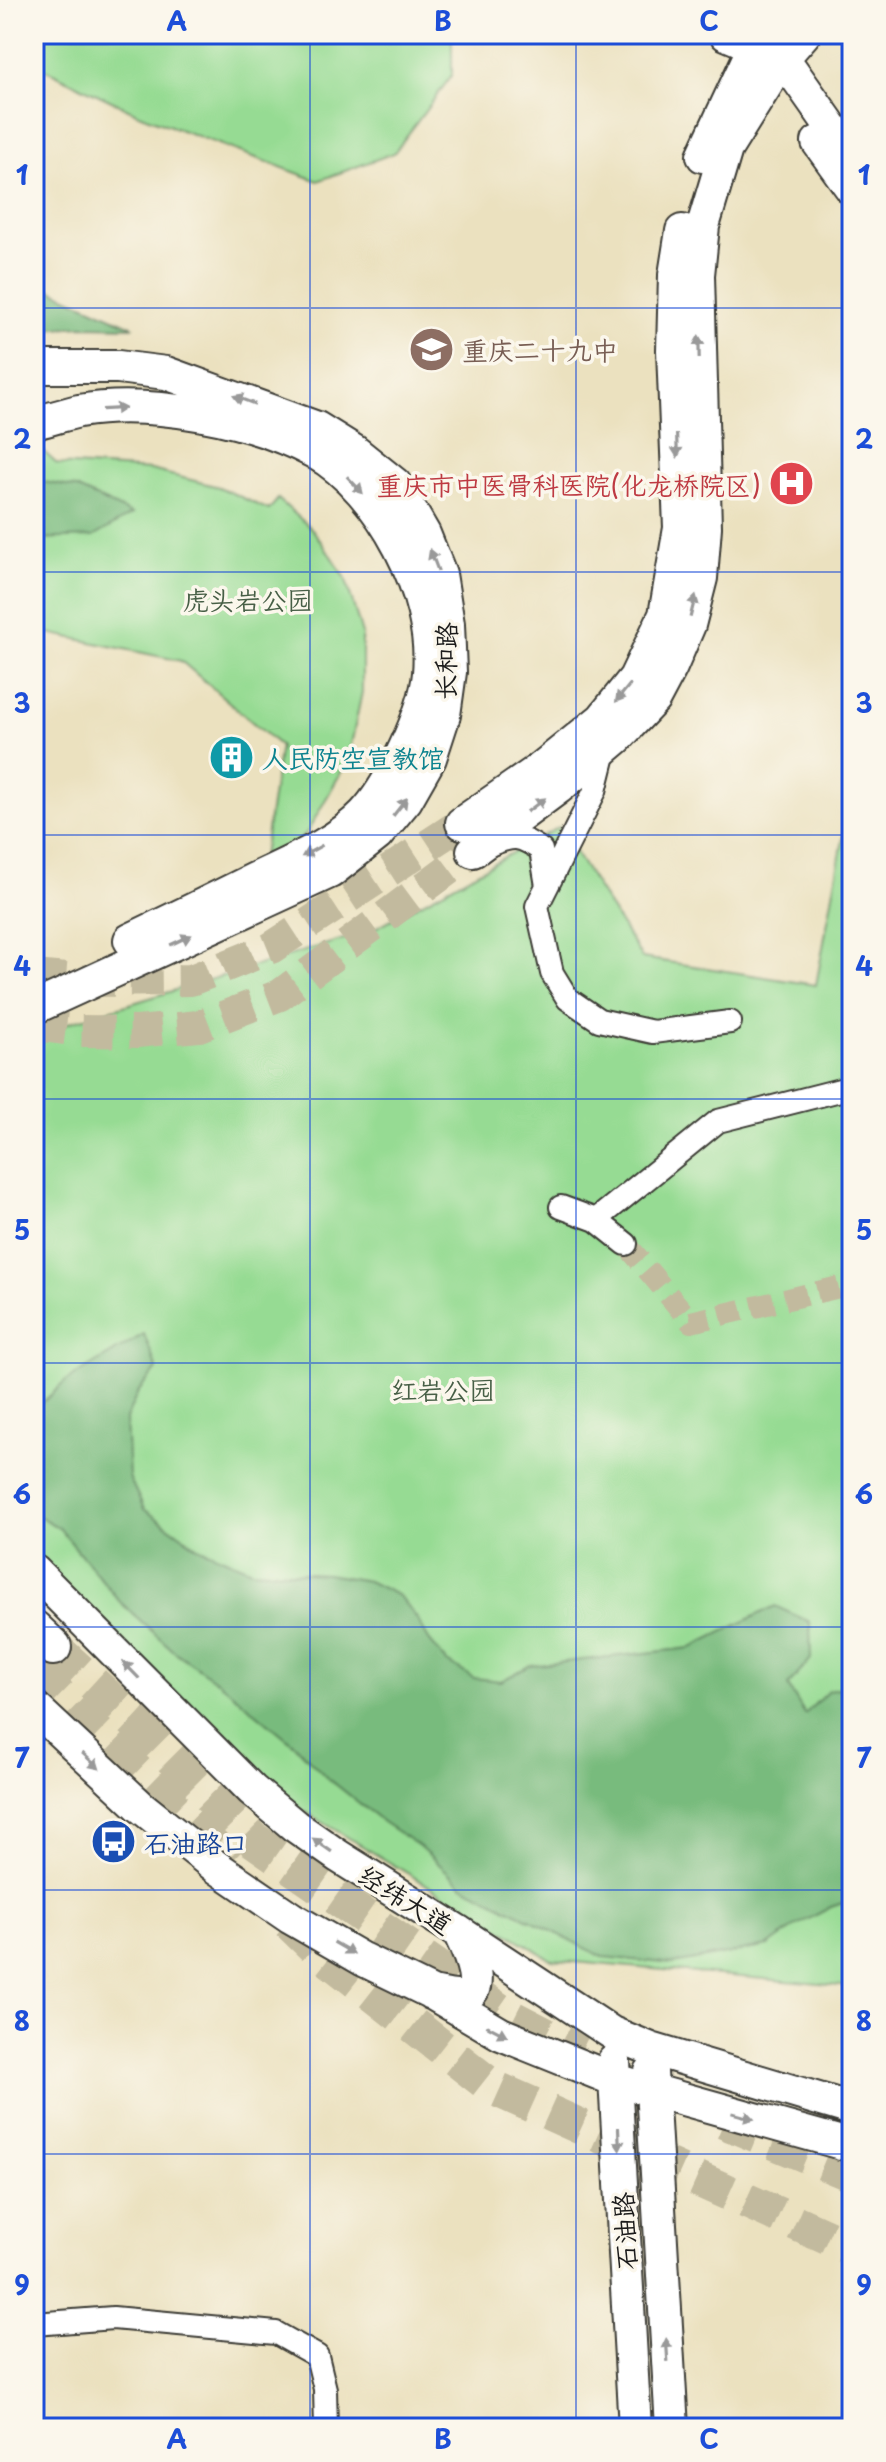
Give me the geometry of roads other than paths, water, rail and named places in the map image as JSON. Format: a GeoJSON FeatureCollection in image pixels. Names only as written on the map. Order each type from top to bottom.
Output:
{"type":"FeatureCollection","features":[{"type":"Feature","properties":{"kind":"main road"},"geometry":{"type":"LineString","coordinates":[[468,837],[540,769],[602,719],[635,678],[665,615],[680,528],[673,350],[675,275],[685,217],[707,144],[760,50],[804,34]]}},
{"type":"Feature","properties":{"kind":"main road"},"geometry":{"type":"LineString","coordinates":[[760,50],[852,156]]}},
{"type":"Feature","properties":{"kind":"main road"},"geometry":{"type":"LineString","coordinates":[[760,50],[852,189]]}},
{"type":"Feature","properties":{"kind":"main road"},"geometry":{"type":"LineString","coordinates":[[468,837],[558,788],[606,747],[654,699],[689,625],[701,578],[705,527],[698,275],[703,226],[760,50]]}},
{"type":"Feature","properties":{"kind":"main road","name":"长和路"},"geometry":{"type":"LineString","coordinates":[[34,367],[118,367],[166,373],[317,428],[354,451],[395,484],[424,534],[440,574],[448,624],[450,672],[444,715],[430,758],[406,800],[377,835],[330,872],[34,1008]]}},
{"type":"Feature","properties":{"kind":"main road","name":"长和路"},"geometry":{"type":"LineString","coordinates":[[34,987],[317,850],[363,815],[385,786],[406,744],[423,701],[429,673],[427,624],[416,584],[397,544],[372,504],[345,475],[315,453],[267,431],[173,411],[121,408],[79,411],[38,422]]}},
{"type":"Feature","properties":{"kind":"main road","name":"经纬大道"},"geometry":{"type":"LineString","coordinates":[[34,1571],[252,1790],[338,1856],[612,2033],[651,2049],[852,2109]]}},
{"type":"Feature","properties":{"kind":"main road"},"geometry":{"type":"LineString","coordinates":[[34,1707],[140,1806],[215,1866],[291,1918],[362,1959],[430,1992],[501,2034],[615,2080],[852,2146]]}},
{"type":"Feature","properties":{"kind":"main road"},"geometry":{"type":"LineString","coordinates":[[430,1992],[456,1997],[463,1996],[473,1986],[475,1968],[459,1932]]}},
{"type":"Feature","properties":{"kind":"main road","name":"石油路"},"geometry":{"type":"LineString","coordinates":[[612,2033],[635,2428]]}},
{"type":"Feature","properties":{"kind":"main road","name":"石油路"},"geometry":{"type":"LineString","coordinates":[[651,2049],[672,2428]]}},
{"type":"Feature","properties":{"kind":"street"},"geometry":{"type":"LineString","coordinates":[[606,747],[595,791],[537,906],[552,973],[568,999],[599,1020],[653,1032],[730,1022]]}},
{"type":"Feature","properties":{"kind":"street"},"geometry":{"type":"LineString","coordinates":[[468,837],[512,836],[527,841],[541,850],[547,886]]}},
{"type":"Feature","properties":{"kind":"street"},"geometry":{"type":"LineString","coordinates":[[596,1220],[718,1121],[852,1087]]}},
{"type":"Feature","properties":{"kind":"street"},"geometry":{"type":"LineString","coordinates":[[561,1207],[596,1220],[626,1244]]}},
{"type":"Feature","properties":{"kind":"street"},"geometry":{"type":"LineString","coordinates":[[34,2324],[113,2318],[276,2333],[317,2356],[325,2389],[326,2428]]}},
{"type":"Feature","properties":{"kind":"tunnel"},"geometry":{"type":"LineString","coordinates":[[34,976],[88,981],[191,980],[271,948],[462,823]]}},
{"type":"Feature","properties":{"kind":"tunnel"},"geometry":{"type":"LineString","coordinates":[[34,1025],[79,1031],[137,1032],[199,1026],[280,995],[473,851]]}},
{"type":"Feature","properties":{"kind":"tunnel"},"geometry":{"type":"LineString","coordinates":[[626,1244],[691,1322],[852,1284]]}},
{"type":"Feature","properties":{"kind":"tunnel"},"geometry":{"type":"LineString","coordinates":[[53,1647],[148,1734],[254,1840],[504,2014],[580,2053]]}},
{"type":"Feature","properties":{"kind":"tunnel"},"geometry":{"type":"LineString","coordinates":[[34,1671],[230,1863]]}},
{"type":"Feature","properties":{"kind":"tunnel"},"geometry":{"type":"LineString","coordinates":[[289,1922],[320,1952],[492,2087],[852,2248]]}},
{"type":"Feature","properties":{"kind":"tunnel"},"geometry":{"type":"LineString","coordinates":[[724,2121],[852,2174]]}},
{"type":"Feature","properties":{"kind":"place","name":"重庆二十九中"},"geometry":{"type":"Point","coordinates":[431,349]}},
{"type":"Feature","properties":{"kind":"place","name":"重庆市中医骨科医院(化龙桥院区)"},"geometry":{"type":"Point","coordinates":[792,484]}},
{"type":"Feature","properties":{"kind":"place","name":"人民防空宣教馆"},"geometry":{"type":"Point","coordinates":[231,757]}},
{"type":"Feature","properties":{"kind":"place","name":"石油路口"},"geometry":{"type":"Point","coordinates":[113,1842]}},
{"type":"Feature","properties":{"kind":"park label","name":"虎头岩公园"},"geometry":{"type":"Point","coordinates":[248,599]}},
{"type":"Feature","properties":{"kind":"park label","name":"红岩公园"},"geometry":{"type":"Point","coordinates":[443,1389]}}]}
